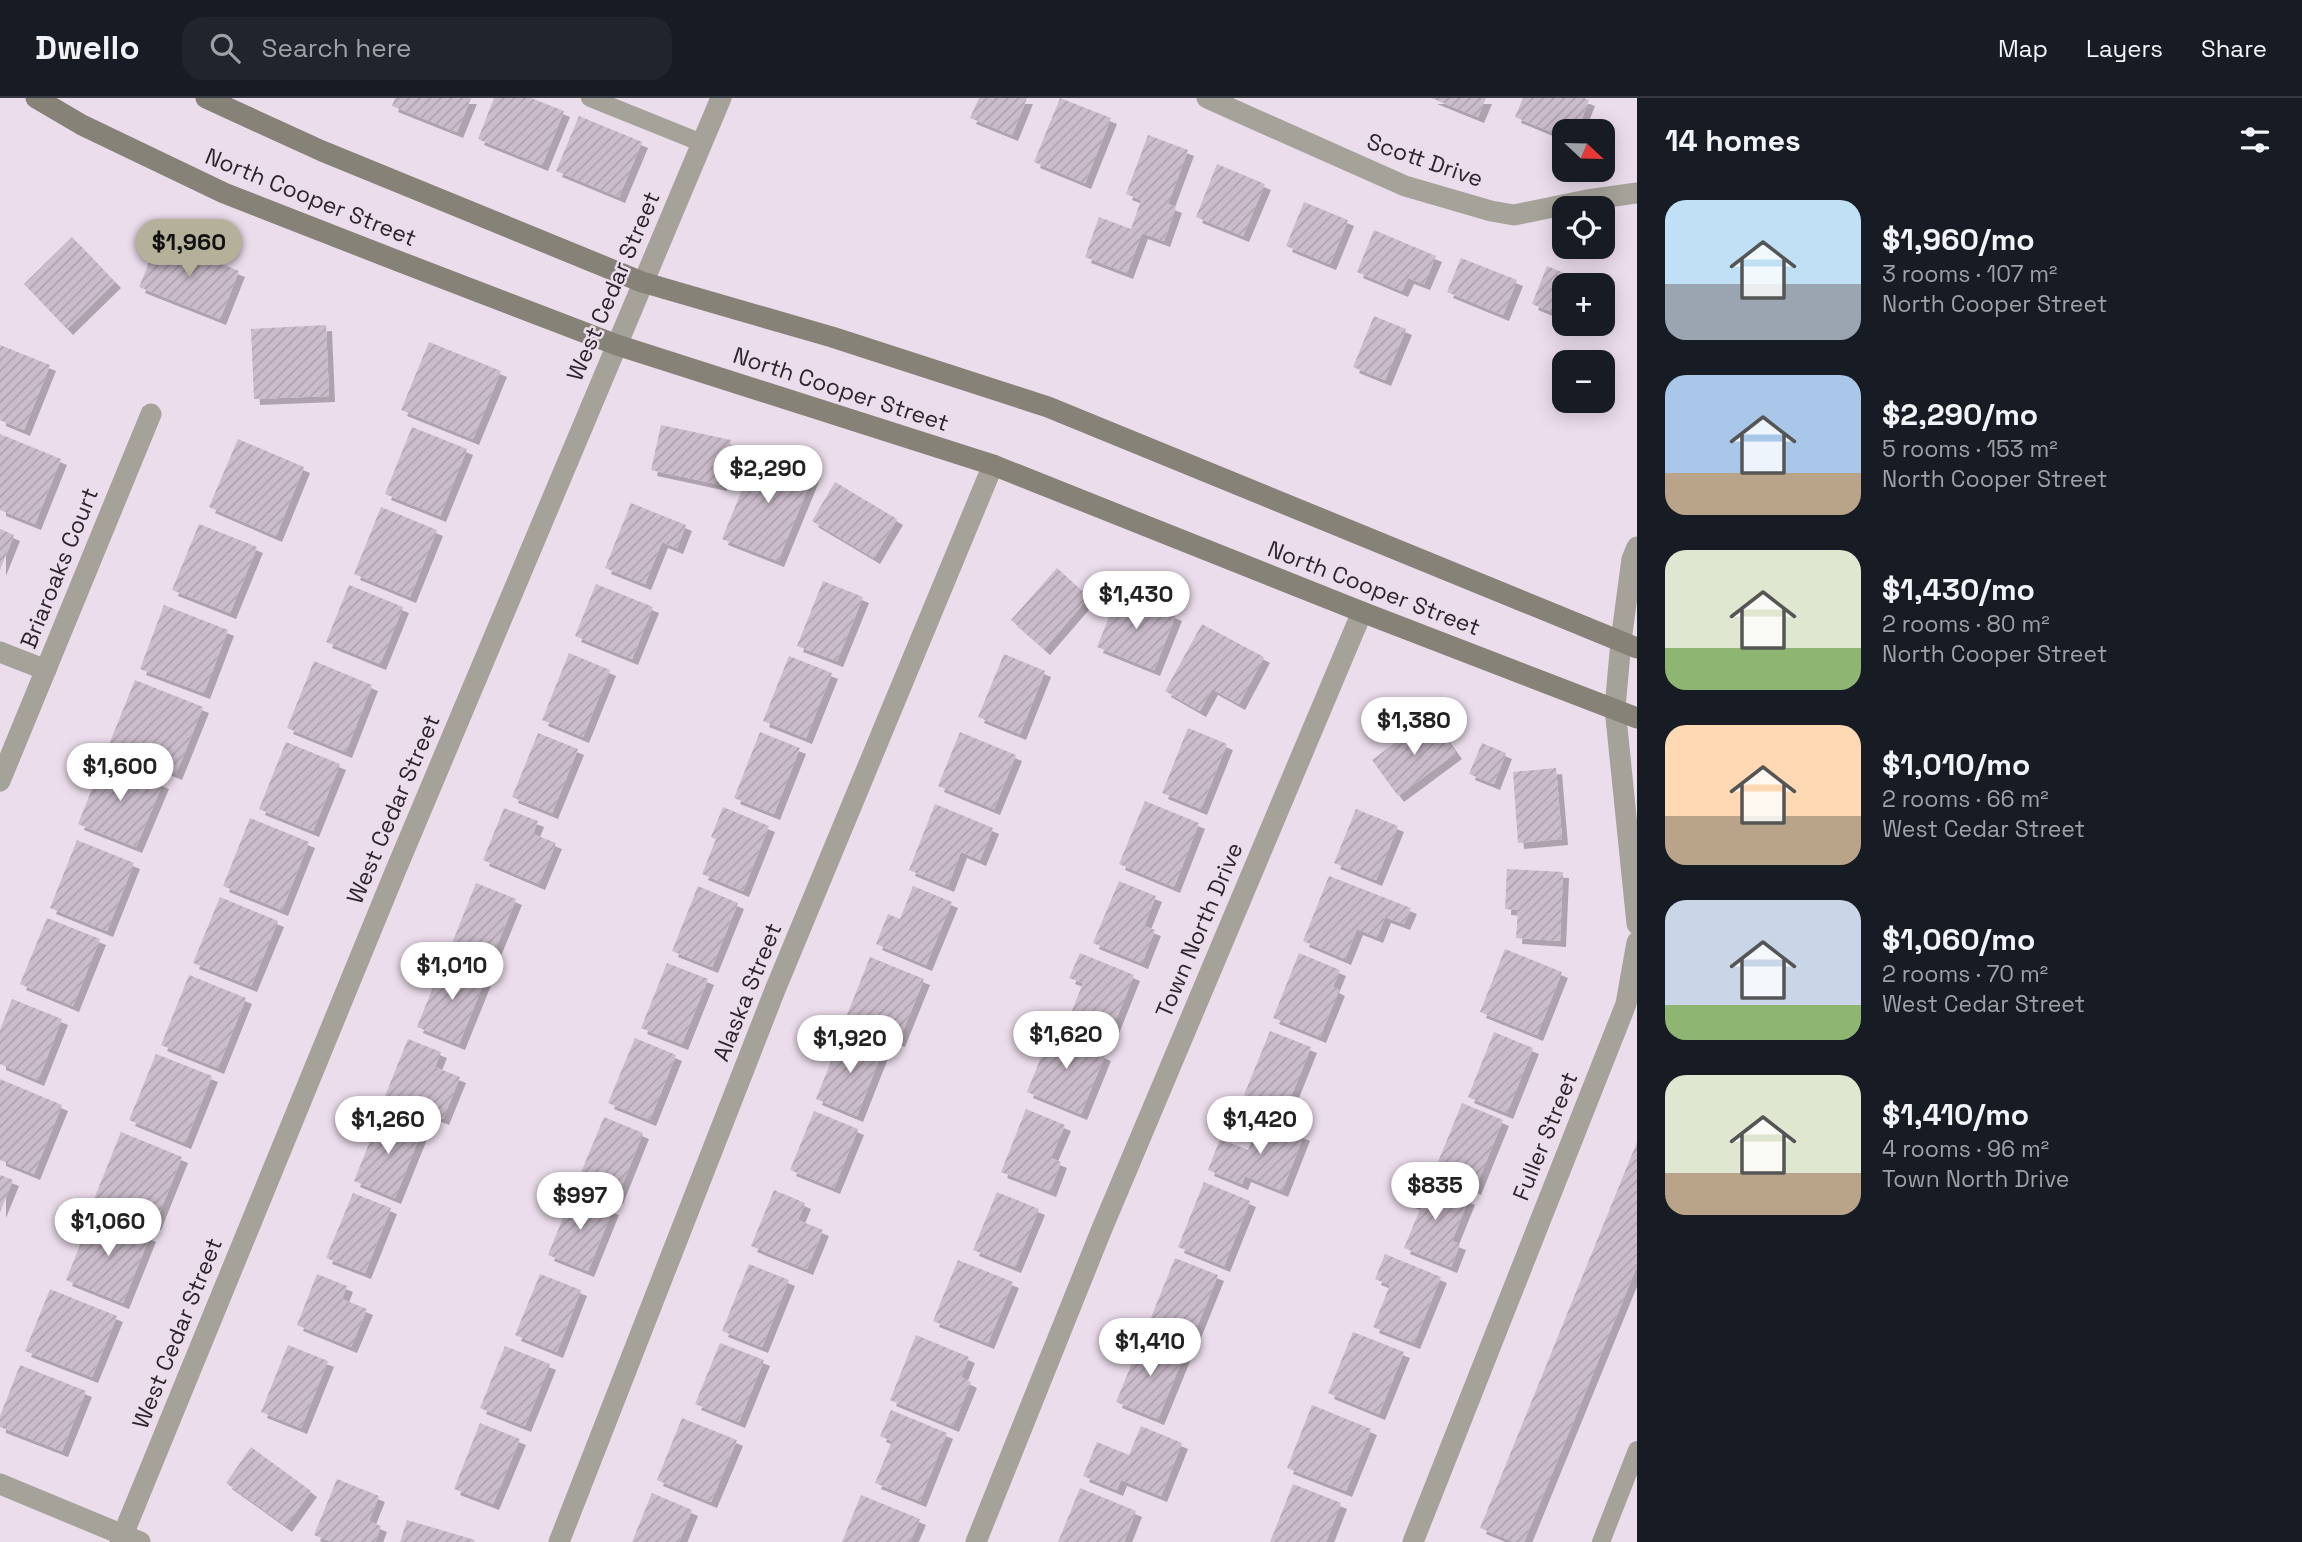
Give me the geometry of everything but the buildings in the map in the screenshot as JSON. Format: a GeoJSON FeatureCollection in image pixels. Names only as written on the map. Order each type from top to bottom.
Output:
{"type":"FeatureCollection","features":[{"type":"Feature","properties":{"kind":"main road","name":"North Cooper Street"},"geometry":{"type":"LineString","coordinates":[[36,98],[82,125],[224,193],[617,345],[993,465],[1637,718]]}},
{"type":"Feature","properties":{"kind":"main road","name":"North Cooper Street"},"geometry":{"type":"LineString","coordinates":[[206,98],[321,151],[642,282],[832,337],[1048,407],[1629,645]]}},
{"type":"Feature","properties":{"kind":"street","name":"West Cedar Street"},"geometry":{"type":"LineString","coordinates":[[127,1540],[395,872],[721,98]]}},
{"type":"Feature","properties":{"kind":"street","name":"Scott Drive"},"geometry":{"type":"LineString","coordinates":[[1206,98],[1405,186],[1490,211],[1514,215],[1637,193]]}},
{"type":"Feature","properties":{"kind":"street","name":"Briaroaks Court"},"geometry":{"type":"LineString","coordinates":[[0,781],[151,414]]}},
{"type":"Feature","properties":{"kind":"street","name":"Alaska Street"},"geometry":{"type":"LineString","coordinates":[[559,1542],[775,990],[993,465]]}},
{"type":"Feature","properties":{"kind":"street"},"geometry":{"type":"LineString","coordinates":[[1637,547],[1632,559],[1629,645],[1615,708],[1637,924]]}},
{"type":"Feature","properties":{"kind":"street","name":"Town North Drive"},"geometry":{"type":"LineString","coordinates":[[976,1542],[1106,1218],[1362,612]]}},
{"type":"Feature","properties":{"kind":"street"},"geometry":{"type":"LineString","coordinates":[[0,652],[46,670]]}},
{"type":"Feature","properties":{"kind":"street","name":"Fuller Street"},"geometry":{"type":"LineString","coordinates":[[1413,1542],[1626,1004],[1637,942]]}},
{"type":"Feature","properties":{"kind":"street"},"geometry":{"type":"LineString","coordinates":[[0,1484],[127,1540]]}},
{"type":"Feature","properties":{"kind":"lane"},"geometry":{"type":"LineString","coordinates":[[590,98],[702,143]]}},
{"type":"Feature","properties":{"kind":"lane"},"geometry":{"type":"LineString","coordinates":[[1601,1542],[1637,1450]]}}]}
